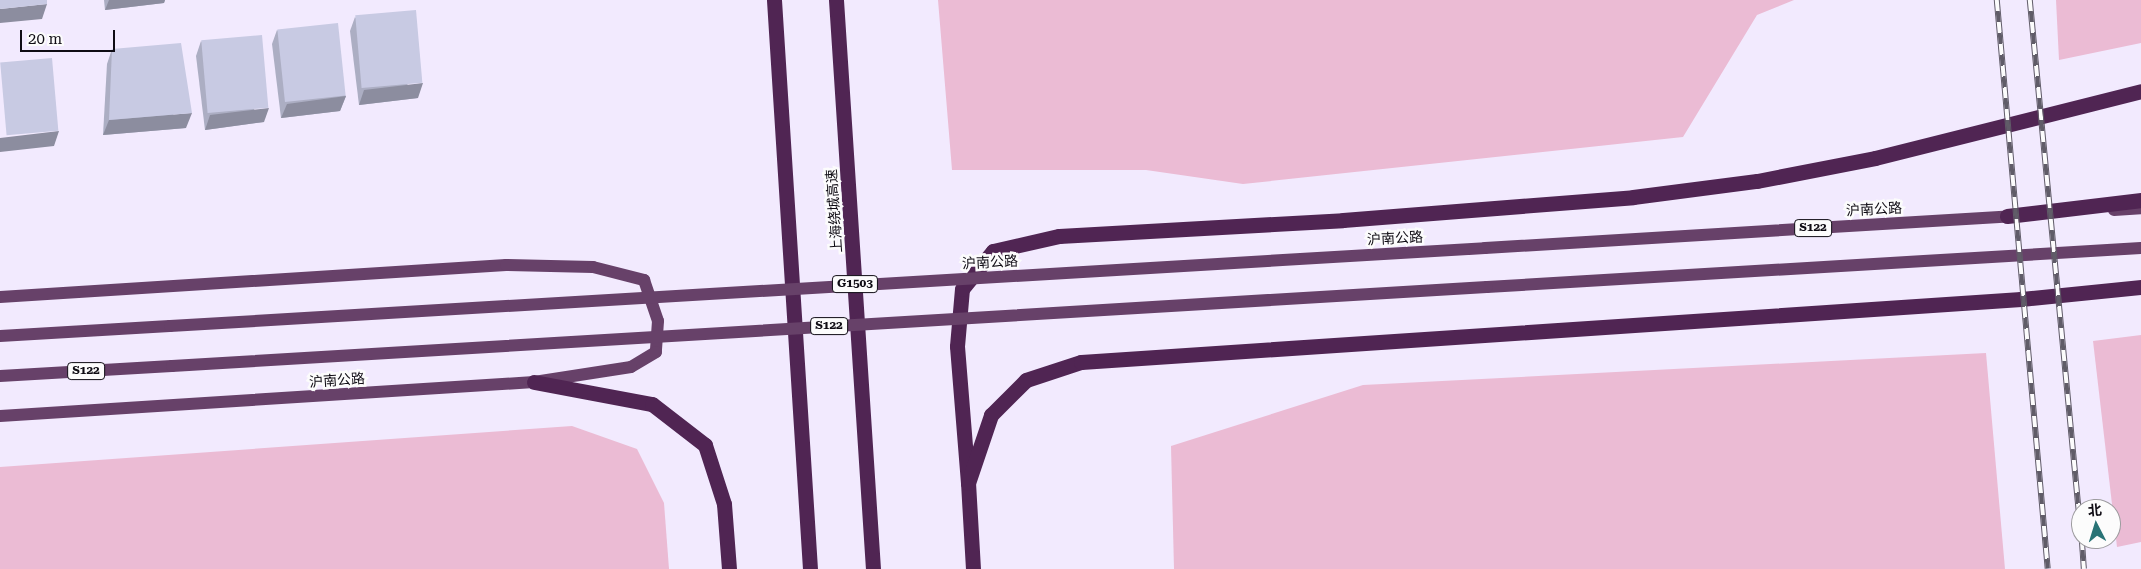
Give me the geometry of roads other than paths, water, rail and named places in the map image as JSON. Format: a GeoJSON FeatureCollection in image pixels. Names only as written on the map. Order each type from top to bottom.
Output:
{"type":"FeatureCollection","features":[{"type":"Feature","properties":{"kind":"highway"},"geometry":{"type":"LineString","coordinates":[[774,0],[810,569]]}},
{"type":"Feature","properties":{"kind":"highway","name":"上海绕城高速"},"geometry":{"type":"LineString","coordinates":[[836,0],[873,569]]}},
{"type":"Feature","properties":{"kind":"highway"},"geometry":{"type":"LineString","coordinates":[[973,569],[957,346],[962,289],[993,252],[1059,236],[1382,217],[1633,197],[1757,181],[1875,158],[2141,91]]}},
{"type":"Feature","properties":{"kind":"highway"},"geometry":{"type":"LineString","coordinates":[[2007,216],[2141,200]]}},
{"type":"Feature","properties":{"kind":"highway"},"geometry":{"type":"LineString","coordinates":[[968,483],[991,415],[1026,380],[1081,362],[2021,299],[2141,287]]}},
{"type":"Feature","properties":{"kind":"highway"},"geometry":{"type":"LineString","coordinates":[[534,382],[652,404],[705,445],[724,504],[729,569]]}},
{"type":"Feature","properties":{"kind":"main road","name":"沪南公路"},"geometry":{"type":"LineString","coordinates":[[0,336],[2141,208]]}},
{"type":"Feature","properties":{"kind":"main road","name":"沪南公路"},"geometry":{"type":"LineString","coordinates":[[0,376],[2141,248]]}},
{"type":"Feature","properties":{"kind":"main road","name":"沪南公路"},"geometry":{"type":"LineString","coordinates":[[0,297],[506,265],[593,267],[644,280],[658,320],[656,352],[631,367],[534,382],[0,416]]}},
{"type":"Feature","properties":{"kind":"railway"},"geometry":{"type":"LineString","coordinates":[[1997,0],[2048,569]]}},
{"type":"Feature","properties":{"kind":"railway"},"geometry":{"type":"LineString","coordinates":[[2030,0],[2078,499]]}},
{"type":"Feature","properties":{"kind":"railway"},"geometry":{"type":"LineString","coordinates":[[2083,549],[2084,569]]}}]}
